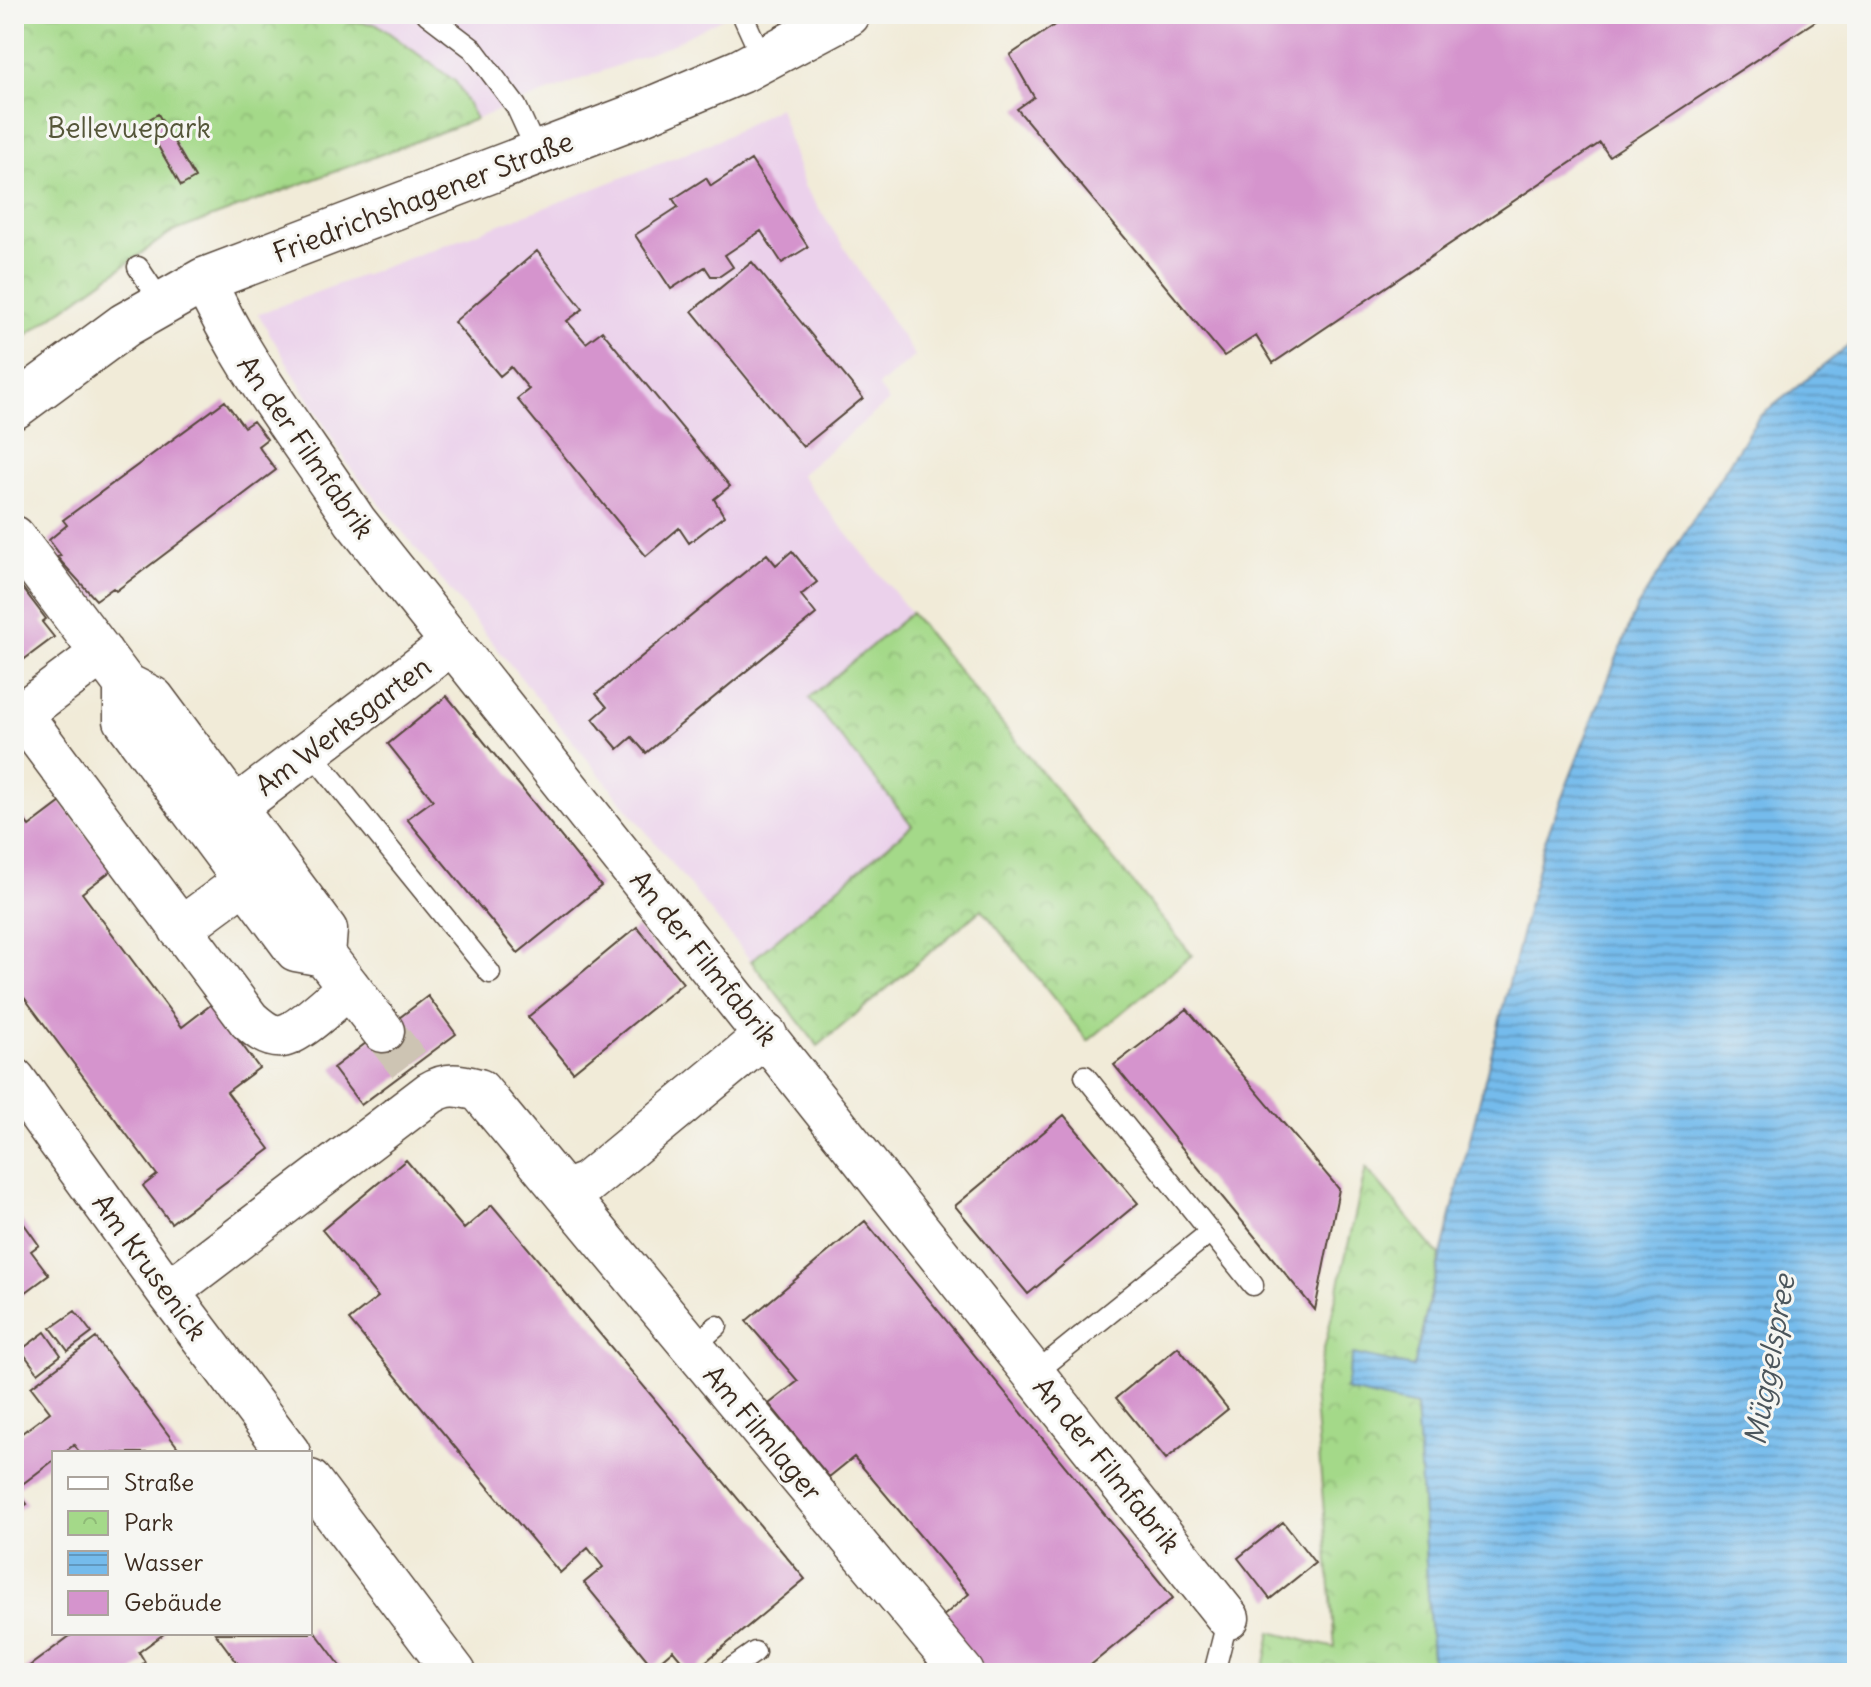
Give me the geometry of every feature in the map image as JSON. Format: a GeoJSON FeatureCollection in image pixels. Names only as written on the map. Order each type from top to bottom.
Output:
{"type":"FeatureCollection","features":[{"type":"Feature","properties":{"kind":"main road","name":"Friedrichshagener Straße"},"geometry":{"type":"LineString","coordinates":[[14,407],[125,325],[204,280],[635,116],[763,60],[848,14]]}},
{"type":"Feature","properties":{"kind":"street","name":"An der Filmfabrik"},"geometry":{"type":"LineString","coordinates":[[204,280],[225,326],[250,369],[355,521],[1228,1618]]}},
{"type":"Feature","properties":{"kind":"street","name":"Am Werksgarten"},"geometry":{"type":"LineString","coordinates":[[14,537],[114,669],[153,698],[221,819],[245,881],[296,950],[337,971]]}},
{"type":"Feature","properties":{"kind":"street","name":"Am Werksgarten"},"geometry":{"type":"LineString","coordinates":[[221,819],[452,643]]}},
{"type":"Feature","properties":{"kind":"street"},"geometry":{"type":"LineString","coordinates":[[114,669],[17,716],[249,1020],[263,1032],[282,1036],[295,1030],[337,971]]}},
{"type":"Feature","properties":{"kind":"street","name":"Am Werksgarten"},"geometry":{"type":"LineString","coordinates":[[221,819],[326,930],[337,971],[383,1031]]}},
{"type":"Feature","properties":{"kind":"street"},"geometry":{"type":"LineString","coordinates":[[180,929],[245,881]]}},
{"type":"Feature","properties":{"kind":"street"},"geometry":{"type":"LineString","coordinates":[[564,1192],[587,1183],[766,1035]]}},
{"type":"Feature","properties":{"kind":"street","name":"Am Krusenick"},"geometry":{"type":"LineString","coordinates":[[14,1079],[287,1451]]}},
{"type":"Feature","properties":{"kind":"street","name":"Am Filmlager"},"geometry":{"type":"LineString","coordinates":[[168,1292],[420,1080],[479,1090],[564,1192],[705,1337],[963,1673]]}},
{"type":"Feature","properties":{"kind":"street"},"geometry":{"type":"LineString","coordinates":[[312,1484],[455,1673]]}},
{"type":"Feature","properties":{"kind":"lane"},"geometry":{"type":"LineString","coordinates":[[427,14],[473,49],[516,106],[538,154]]}},
{"type":"Feature","properties":{"kind":"lane"},"geometry":{"type":"LineString","coordinates":[[742,14],[763,60]]}},
{"type":"Feature","properties":{"kind":"lane"},"geometry":{"type":"LineString","coordinates":[[138,267],[162,303]]}},
{"type":"Feature","properties":{"kind":"lane"},"geometry":{"type":"LineString","coordinates":[[310,751],[490,973]]}},
{"type":"Feature","properties":{"kind":"lane"},"geometry":{"type":"LineString","coordinates":[[1085,1076],[1253,1285]]}},
{"type":"Feature","properties":{"kind":"lane"},"geometry":{"type":"LineString","coordinates":[[1034,1374],[1209,1233]]}},
{"type":"Feature","properties":{"kind":"lane"},"geometry":{"type":"LineString","coordinates":[[1214,1673],[1228,1618]]}},
{"type":"Feature","properties":{"kind":"lane"},"geometry":{"type":"LineString","coordinates":[[725,1673],[755,1652]]}},
{"type":"Feature","properties":{"kind":"shaded area"},"geometry":{"type":"Polygon","coordinates":[[[340,14],[730,14],[669,46],[476,119],[456,82],[377,24],[346,21],[340,14]]]}},
{"type":"Feature","properties":{"kind":"shaded area"},"geometry":{"type":"Polygon","coordinates":[[[779,107],[804,186],[915,356],[878,386],[889,401],[800,475],[911,613],[809,698],[913,825],[751,961],[349,466],[258,314],[719,140],[779,107]]]}},
{"type":"Feature","properties":{"kind":"green space","name":"Bellevuepark"},"geometry":{"type":"Polygon","coordinates":[[[14,14],[340,14],[346,21],[377,24],[456,82],[476,119],[170,233],[14,344],[14,14]]]}},
{"type":"Feature","properties":{"kind":"green space"},"geometry":{"type":"Polygon","coordinates":[[[911,613],[1192,955],[1088,1041],[982,909],[818,1046],[751,961],[912,825],[809,698],[911,613]]]}},
{"type":"Feature","properties":{"kind":"green space"},"geometry":{"type":"Polygon","coordinates":[[[1366,1168],[1440,1256],[1413,1368],[1345,1389],[1416,1406],[1433,1673],[1263,1673],[1271,1632],[1335,1648],[1314,1392],[1366,1168]]]}},
{"type":"Feature","properties":{"kind":"water","name":"Müggelspree"},"geometry":{"type":"Polygon","coordinates":[[[1857,339],[1857,1673],[1433,1673],[1416,1406],[1345,1390],[1353,1354],[1413,1367],[1544,843],[1636,609],[1758,418],[1857,339]]]}},
{"type":"Feature","properties":{"kind":"building"},"geometry":{"type":"Polygon","coordinates":[[[1071,14],[1826,14],[1609,156],[1600,143],[1273,363],[1256,336],[1224,356],[1017,109],[1034,97],[1010,55],[1071,14]]]}},
{"type":"Feature","properties":{"kind":"building"},"geometry":{"type":"Polygon","coordinates":[[[158,114],[195,178],[181,186],[144,122],[158,114]]]}},
{"type":"Feature","properties":{"kind":"building"},"geometry":{"type":"Polygon","coordinates":[[[751,160],[808,247],[782,263],[761,231],[725,255],[733,267],[720,276],[711,276],[705,267],[671,289],[635,235],[678,207],[673,199],[706,178],[711,186],[751,160]]]}},
{"type":"Feature","properties":{"kind":"building"},"geometry":{"type":"Polygon","coordinates":[[[537,251],[583,309],[567,321],[586,343],[602,331],[730,486],[714,499],[724,516],[689,543],[679,528],[646,556],[517,399],[529,389],[511,367],[500,376],[454,322],[537,251]]]}},
{"type":"Feature","properties":{"kind":"building"},"geometry":{"type":"Polygon","coordinates":[[[752,262],[863,398],[803,447],[692,311],[752,262]]]}},
{"type":"Feature","properties":{"kind":"building"},"geometry":{"type":"Polygon","coordinates":[[[225,401],[244,427],[253,421],[267,439],[258,446],[276,470],[116,591],[113,588],[96,600],[57,557],[61,556],[49,540],[67,525],[63,520],[225,401]]]}},
{"type":"Feature","properties":{"kind":"building"},"geometry":{"type":"Polygon","coordinates":[[[792,551],[817,582],[801,595],[816,614],[646,753],[632,737],[618,749],[593,719],[607,707],[596,694],[767,554],[776,565],[792,551]]]}},
{"type":"Feature","properties":{"kind":"building"},"geometry":{"type":"Polygon","coordinates":[[[18,582],[46,619],[42,622],[54,637],[14,667],[14,585],[18,582]]]}},
{"type":"Feature","properties":{"kind":"building"},"geometry":{"type":"Polygon","coordinates":[[[447,696],[601,886],[518,953],[407,819],[433,800],[388,744],[447,696]]]}},
{"type":"Feature","properties":{"kind":"building"},"geometry":{"type":"Polygon","coordinates":[[[61,802],[112,870],[82,893],[182,1027],[212,1004],[259,1068],[227,1092],[270,1149],[171,1223],[143,1186],[157,1175],[14,984],[14,805],[29,826],[61,802]]]}},
{"type":"Feature","properties":{"kind":"building"},"geometry":{"type":"Polygon","coordinates":[[[637,927],[683,983],[573,1072],[528,1017],[637,927]]]}},
{"type":"Feature","properties":{"kind":"building"},"geometry":{"type":"Polygon","coordinates":[[[428,996],[456,1034],[361,1105],[333,1068],[428,996]]]}},
{"type":"Feature","properties":{"kind":"building"},"geometry":{"type":"Polygon","coordinates":[[[1187,1009],[1339,1189],[1315,1310],[1114,1065],[1187,1009]]]}},
{"type":"Feature","properties":{"kind":"building"},"geometry":{"type":"Polygon","coordinates":[[[1064,1115],[1138,1203],[1028,1294],[955,1206],[1064,1115]]]}},
{"type":"Feature","properties":{"kind":"building"},"geometry":{"type":"Polygon","coordinates":[[[406,1160],[464,1229],[492,1205],[805,1579],[692,1673],[673,1650],[653,1667],[584,1583],[603,1567],[588,1548],[560,1573],[349,1320],[378,1297],[322,1230],[406,1160]]]}},
{"type":"Feature","properties":{"kind":"building"},"geometry":{"type":"Polygon","coordinates":[[[14,1210],[39,1245],[31,1251],[49,1275],[14,1301],[14,1210]]]}},
{"type":"Feature","properties":{"kind":"building"},"geometry":{"type":"Polygon","coordinates":[[[865,1221],[1173,1598],[1081,1673],[1034,1673],[1029,1668],[1023,1673],[987,1673],[941,1618],[969,1594],[854,1457],[829,1477],[769,1404],[798,1381],[746,1321],[865,1221]]]}},
{"type":"Feature","properties":{"kind":"building"},"geometry":{"type":"Polygon","coordinates":[[[75,1311],[92,1333],[68,1351],[51,1328],[75,1311]]]}},
{"type":"Feature","properties":{"kind":"building"},"geometry":{"type":"Polygon","coordinates":[[[45,1332],[61,1355],[38,1373],[21,1350],[45,1332]]]}},
{"type":"Feature","properties":{"kind":"building"},"geometry":{"type":"Polygon","coordinates":[[[96,1338],[181,1451],[78,1451],[74,1445],[66,1451],[52,1451],[52,1462],[16,1489],[27,1504],[14,1513],[14,1439],[50,1412],[31,1387],[96,1338]]]}},
{"type":"Feature","properties":{"kind":"building"},"geometry":{"type":"Polygon","coordinates":[[[1178,1347],[1228,1409],[1166,1459],[1116,1398],[1178,1347]]]}},
{"type":"Feature","properties":{"kind":"building"},"geometry":{"type":"Polygon","coordinates":[[[1283,1522],[1315,1563],[1270,1599],[1238,1558],[1283,1522]]]}},
{"type":"Feature","properties":{"kind":"building"},"geometry":{"type":"Polygon","coordinates":[[[312,1628],[346,1673],[245,1673],[216,1635],[312,1635],[312,1628]]]}},
{"type":"Feature","properties":{"kind":"building"},"geometry":{"type":"Polygon","coordinates":[[[71,1635],[162,1635],[139,1652],[145,1662],[131,1673],[20,1673],[71,1635]]]}},
{"type":"Feature","properties":{"kind":"tunnel"},"geometry":{"type":"LineString","coordinates":[[383,1031],[411,1067]]}}]}
